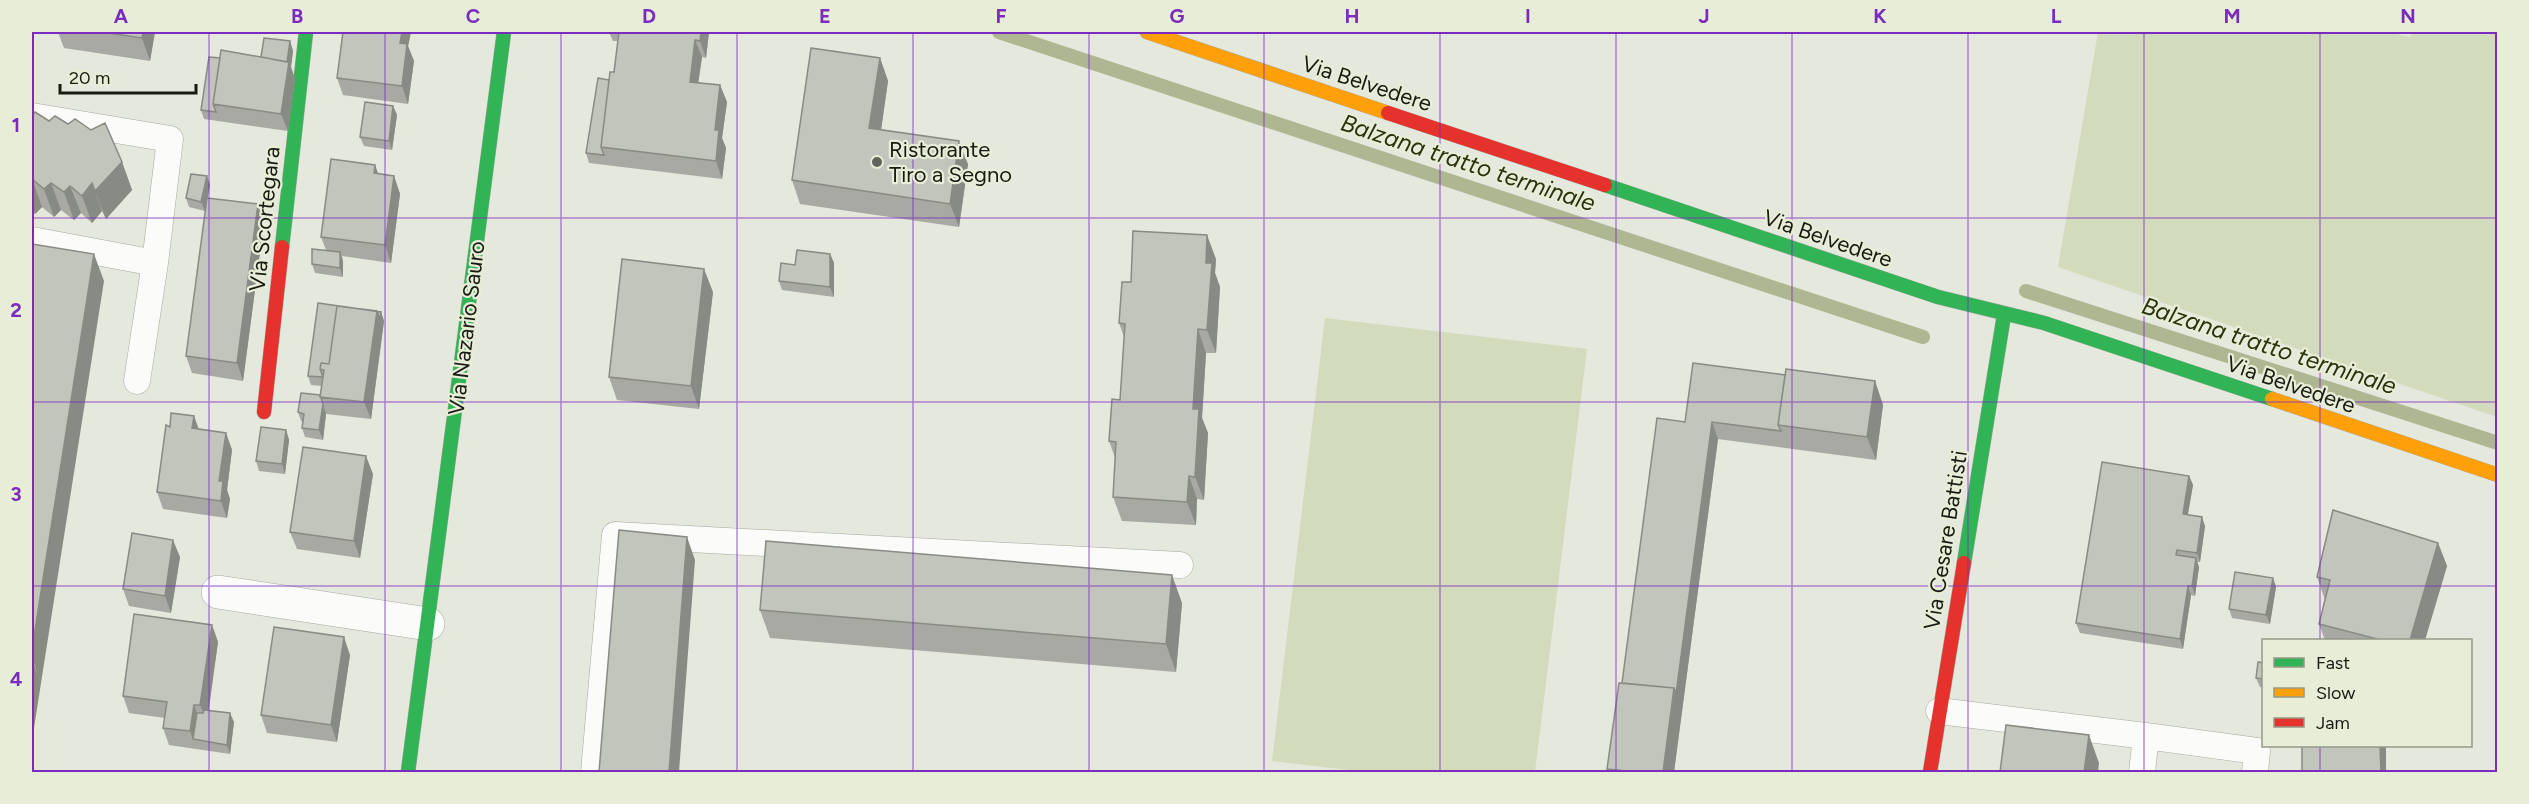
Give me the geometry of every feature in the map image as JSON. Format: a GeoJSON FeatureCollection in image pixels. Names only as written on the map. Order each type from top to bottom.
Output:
{"type":"FeatureCollection","features":[{"type":"Feature","properties":{"kind":"street","name":"Via Scortegara"},"geometry":{"type":"LineString","coordinates":[[264,412],[306,32]]}},
{"type":"Feature","properties":{"kind":"street","name":"Via Nazario Sauro"},"geometry":{"type":"LineString","coordinates":[[408,772],[504,32]]}},
{"type":"Feature","properties":{"kind":"street","name":"Via Belvedere"},"geometry":{"type":"LineString","coordinates":[[1147,32],[1927,294],[2004,315],[2044,323],[2498,475]]}},
{"type":"Feature","properties":{"kind":"street","name":"Via Cesare Battisti"},"geometry":{"type":"LineString","coordinates":[[1929,772],[2004,315]]}},
{"type":"Feature","properties":{"kind":"street"},"geometry":{"type":"LineString","coordinates":[[218,592],[428,624]]}},
{"type":"Feature","properties":{"kind":"lane"},"geometry":{"type":"LineString","coordinates":[[32,116],[171,139],[137,381]]}},
{"type":"Feature","properties":{"kind":"lane"},"geometry":{"type":"LineString","coordinates":[[32,240],[155,262]]}},
{"type":"Feature","properties":{"kind":"lane"},"geometry":{"type":"LineString","coordinates":[[594,772],[615,535],[1180,565]]}},
{"type":"Feature","properties":{"kind":"lane"},"geometry":{"type":"LineString","coordinates":[[1939,711],[2257,751],[2255,772]]}},
{"type":"Feature","properties":{"kind":"lane"},"geometry":{"type":"LineString","coordinates":[[2142,772],[2146,736]]}},
{"type":"Feature","properties":{"kind":"green space"},"geometry":{"type":"Polygon","coordinates":[[[2098,32],[2388,32],[2410,37],[2412,32],[2497,32],[2497,417],[2058,267],[2098,32]]]}},
{"type":"Feature","properties":{"kind":"green space"},"geometry":{"type":"Polygon","coordinates":[[[1325,318],[1587,349],[1535,772],[1366,772],[1272,761],[1325,318]]]}},
{"type":"Feature","properties":{"kind":"building"},"geometry":{"type":"Polygon","coordinates":[[[102,32],[143,32],[142,38],[102,32]]]}},
{"type":"Feature","properties":{"kind":"building"},"geometry":{"type":"Polygon","coordinates":[[[343,32],[402,32],[400,43],[407,44],[402,86],[337,78],[343,32]]]}},
{"type":"Feature","properties":{"kind":"building"},"geometry":{"type":"Polygon","coordinates":[[[619,32],[701,32],[700,41],[695,40],[690,82],[720,85],[715,130],[719,130],[716,161],[601,147],[610,72],[614,72],[619,32]]]}},
{"type":"Feature","properties":{"kind":"building"},"geometry":{"type":"Polygon","coordinates":[[[264,38],[290,41],[287,62],[261,57],[264,38]]]}},
{"type":"Feature","properties":{"kind":"building"},"geometry":{"type":"Polygon","coordinates":[[[811,48],[880,58],[869,128],[959,141],[950,204],[792,180],[811,48]]]}},
{"type":"Feature","properties":{"kind":"building"},"geometry":{"type":"Polygon","coordinates":[[[221,50],[289,62],[281,114],[213,104],[221,50]]]}},
{"type":"Feature","properties":{"kind":"building"},"geometry":{"type":"Polygon","coordinates":[[[209,57],[220,58],[213,104],[216,112],[201,110],[209,57]]]}},
{"type":"Feature","properties":{"kind":"building"},"geometry":{"type":"Polygon","coordinates":[[[598,78],[609,80],[601,147],[604,155],[586,153],[598,78]]]}},
{"type":"Feature","properties":{"kind":"building"},"geometry":{"type":"Polygon","coordinates":[[[365,102],[393,106],[389,141],[360,137],[365,102]]]}},
{"type":"Feature","properties":{"kind":"building"},"geometry":{"type":"Polygon","coordinates":[[[35,112],[49,121],[55,116],[68,124],[75,119],[91,130],[105,123],[122,162],[95,191],[92,183],[82,196],[70,186],[64,192],[51,183],[44,189],[32,179],[32,116],[35,112]]]}},
{"type":"Feature","properties":{"kind":"building"},"geometry":{"type":"Polygon","coordinates":[[[331,159],[375,165],[374,173],[394,176],[385,245],[321,237],[331,159]]]}},
{"type":"Feature","properties":{"kind":"building"},"geometry":{"type":"Polygon","coordinates":[[[191,174],[207,176],[201,202],[186,198],[191,174]]]}},
{"type":"Feature","properties":{"kind":"building"},"geometry":{"type":"Polygon","coordinates":[[[207,198],[258,204],[237,363],[186,356],[207,198]]]}},
{"type":"Feature","properties":{"kind":"building"},"geometry":{"type":"Polygon","coordinates":[[[1133,231],[1207,235],[1206,263],[1212,263],[1207,330],[1198,329],[1193,409],[1199,409],[1195,477],[1189,476],[1187,502],[1113,497],[1116,442],[1109,441],[1112,399],[1120,400],[1125,324],[1119,323],[1122,282],[1131,282],[1133,231]]]}},
{"type":"Feature","properties":{"kind":"building"},"geometry":{"type":"Polygon","coordinates":[[[32,244],[94,254],[32,649],[32,244]]]}},
{"type":"Feature","properties":{"kind":"building"},"geometry":{"type":"Polygon","coordinates":[[[312,249],[340,252],[340,268],[312,264],[312,249]]]}},
{"type":"Feature","properties":{"kind":"building"},"geometry":{"type":"Polygon","coordinates":[[[797,250],[830,254],[830,287],[779,281],[781,263],[795,265],[797,250]]]}},
{"type":"Feature","properties":{"kind":"building"},"geometry":{"type":"Polygon","coordinates":[[[622,259],[704,269],[691,386],[609,377],[622,259]]]}},
{"type":"Feature","properties":{"kind":"building"},"geometry":{"type":"Polygon","coordinates":[[[318,303],[353,308],[337,306],[329,364],[321,363],[320,369],[323,377],[308,376],[318,303]]]}},
{"type":"Feature","properties":{"kind":"building"},"geometry":{"type":"Polygon","coordinates":[[[337,306],[377,311],[364,402],[320,397],[324,370],[320,369],[321,363],[329,364],[337,306]]]}},
{"type":"Feature","properties":{"kind":"building"},"geometry":{"type":"Polygon","coordinates":[[[1693,363],[1785,375],[1778,425],[1781,431],[1712,422],[1676,694],[1674,688],[1622,683],[1657,418],[1685,422],[1693,363]]]}},
{"type":"Feature","properties":{"kind":"building"},"geometry":{"type":"Polygon","coordinates":[[[1786,369],[1875,381],[1867,437],[1778,425],[1786,369]]]}},
{"type":"Feature","properties":{"kind":"building"},"geometry":{"type":"Polygon","coordinates":[[[301,393],[320,395],[323,404],[319,430],[302,428],[304,414],[298,412],[301,393]]]}},
{"type":"Feature","properties":{"kind":"building"},"geometry":{"type":"Polygon","coordinates":[[[171,413],[194,416],[192,428],[226,433],[219,481],[223,481],[221,501],[157,492],[166,425],[170,427],[171,413]]]}},
{"type":"Feature","properties":{"kind":"building"},"geometry":{"type":"Polygon","coordinates":[[[261,427],[286,430],[282,464],[256,461],[261,427]]]}},
{"type":"Feature","properties":{"kind":"building"},"geometry":{"type":"Polygon","coordinates":[[[303,447],[366,456],[354,541],[290,532],[303,447]]]}},
{"type":"Feature","properties":{"kind":"building"},"geometry":{"type":"Polygon","coordinates":[[[2102,462],[2189,476],[2183,514],[2202,517],[2197,553],[2177,550],[2176,555],[2196,558],[2192,586],[2188,586],[2180,639],[2076,623],[2102,462]]]}},
{"type":"Feature","properties":{"kind":"building"},"geometry":{"type":"Polygon","coordinates":[[[2333,510],[2438,543],[2410,639],[2377,639],[2319,624],[2330,580],[2317,577],[2333,510]]]}},
{"type":"Feature","properties":{"kind":"building"},"geometry":{"type":"Polygon","coordinates":[[[619,530],[687,537],[669,772],[599,772],[619,530]]]}},
{"type":"Feature","properties":{"kind":"building"},"geometry":{"type":"Polygon","coordinates":[[[132,533],[173,540],[165,596],[123,589],[132,533]]]}},
{"type":"Feature","properties":{"kind":"building"},"geometry":{"type":"Polygon","coordinates":[[[766,541],[1172,575],[1166,644],[760,610],[766,541]]]}},
{"type":"Feature","properties":{"kind":"building"},"geometry":{"type":"Polygon","coordinates":[[[2235,572],[2273,578],[2266,615],[2229,609],[2235,572]]]}},
{"type":"Feature","properties":{"kind":"building"},"geometry":{"type":"Polygon","coordinates":[[[134,614],[212,625],[200,705],[194,705],[190,731],[163,728],[167,702],[123,696],[134,614]]]}},
{"type":"Feature","properties":{"kind":"building"},"geometry":{"type":"Polygon","coordinates":[[[274,627],[344,637],[331,725],[261,715],[274,627]]]}},
{"type":"Feature","properties":{"kind":"building"},"geometry":{"type":"Polygon","coordinates":[[[2258,662],[2262,663],[2262,679],[2256,678],[2258,662]]]}},
{"type":"Feature","properties":{"kind":"building"},"geometry":{"type":"Polygon","coordinates":[[[1619,683],[1674,688],[1663,772],[1607,769],[1619,683]]]}},
{"type":"Feature","properties":{"kind":"building"},"geometry":{"type":"Polygon","coordinates":[[[204,710],[230,713],[227,745],[193,739],[197,713],[203,713],[204,710]]]}},
{"type":"Feature","properties":{"kind":"building"},"geometry":{"type":"Polygon","coordinates":[[[2006,725],[2089,735],[2084,772],[2000,772],[2006,725]]]}},
{"type":"Feature","properties":{"kind":"building"},"geometry":{"type":"Polygon","coordinates":[[[2302,747],[2380,747],[2381,772],[2302,772],[2302,747]]]}},
{"type":"Feature","properties":{"kind":"waterway","name":"Balzana tratto terminale"},"geometry":{"type":"LineString","coordinates":[[999,32],[1923,337]]}},
{"type":"Feature","properties":{"kind":"waterway","name":"Balzana tratto terminale"},"geometry":{"type":"LineString","coordinates":[[2026,291],[2498,443]]}},
{"type":"Feature","properties":{"kind":"traffic: fast"},"geometry":{"type":"LineString","coordinates":[[282,247],[306,32]]}},
{"type":"Feature","properties":{"kind":"traffic: fast"},"geometry":{"type":"LineString","coordinates":[[408,772],[504,32]]}},
{"type":"Feature","properties":{"kind":"traffic: fast"},"geometry":{"type":"LineString","coordinates":[[1605,185],[1938,297],[2044,323],[2272,399]]}},
{"type":"Feature","properties":{"kind":"traffic: fast"},"geometry":{"type":"LineString","coordinates":[[1964,563],[2004,315]]}},
{"type":"Feature","properties":{"kind":"traffic: slow"},"geometry":{"type":"LineString","coordinates":[[1147,32],[1388,113]]}},
{"type":"Feature","properties":{"kind":"traffic: slow"},"geometry":{"type":"LineString","coordinates":[[2272,399],[2498,475]]}},
{"type":"Feature","properties":{"kind":"traffic: jam"},"geometry":{"type":"LineString","coordinates":[[1388,113],[1605,185]]}},
{"type":"Feature","properties":{"kind":"traffic: jam"},"geometry":{"type":"LineString","coordinates":[[264,412],[282,247]]}},
{"type":"Feature","properties":{"kind":"traffic: jam"},"geometry":{"type":"LineString","coordinates":[[1930,772],[1964,563]]}},
{"type":"Feature","properties":{"kind":"place","name":"Ristorante Tiro a Segno"},"geometry":{"type":"Point","coordinates":[877,162]}}]}
